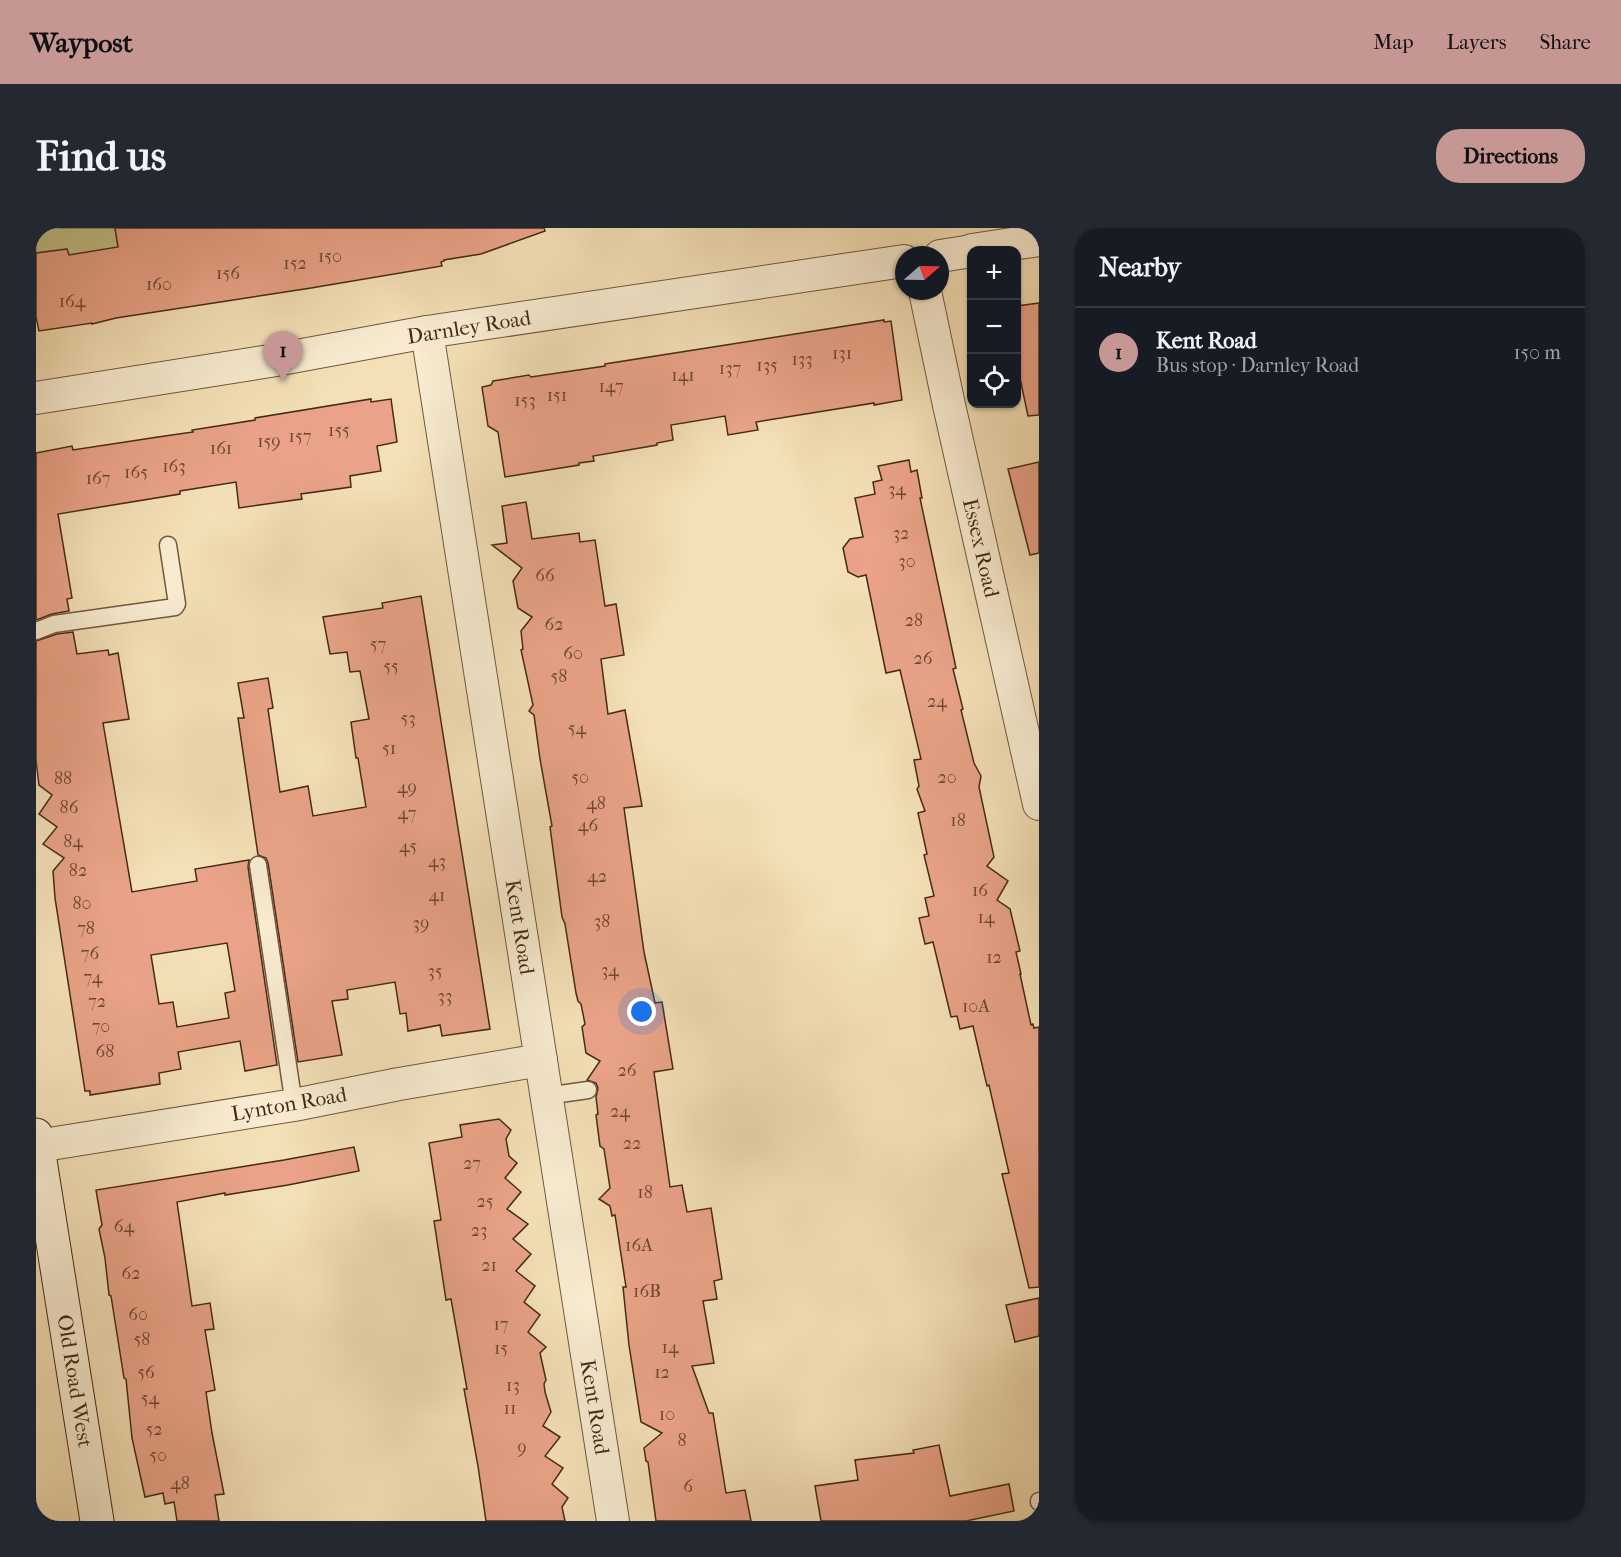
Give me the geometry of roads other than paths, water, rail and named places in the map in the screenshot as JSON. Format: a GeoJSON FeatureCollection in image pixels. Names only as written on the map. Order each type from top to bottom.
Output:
{"type":"FeatureCollection","features":[{"type":"Feature","properties":{"kind":"main road","name":"Old Road West"},"geometry":{"type":"LineString","coordinates":[[37,1140],[97,1521]]}},
{"type":"Feature","properties":{"kind":"street"},"geometry":{"type":"LineString","coordinates":[[1002,246],[1039,240]]}},
{"type":"Feature","properties":{"kind":"street"},"geometry":{"type":"LineString","coordinates":[[949,255],[967,252]]}},
{"type":"Feature","properties":{"kind":"street","name":"Darnley Road"},"geometry":{"type":"LineString","coordinates":[[36,398],[270,361],[427,332],[895,262]]}},
{"type":"Feature","properties":{"kind":"street","name":"Essex Road"},"geometry":{"type":"LineString","coordinates":[[927,300],[1039,804]]}},
{"type":"Feature","properties":{"kind":"street","name":"Kent Road"},"geometry":{"type":"LineString","coordinates":[[427,332],[613,1521]]}},
{"type":"Feature","properties":{"kind":"street","name":"Lynton Road"},"geometry":{"type":"LineString","coordinates":[[37,1140],[294,1104],[541,1060]]}},
{"type":"Feature","properties":{"kind":"lane"},"geometry":{"type":"LineString","coordinates":[[36,631],[54,624],[175,607],[177,604],[168,545]]}},
{"type":"Feature","properties":{"kind":"lane"},"geometry":{"type":"LineString","coordinates":[[258,865],[294,1104]]}},
{"type":"Feature","properties":{"kind":"lane"},"geometry":{"type":"LineString","coordinates":[[546,1096],[588,1090]]}},
{"type":"Feature","properties":{"kind":"place","name":"Kent Road"},"geometry":{"type":"Point","coordinates":[283,381]}}]}
